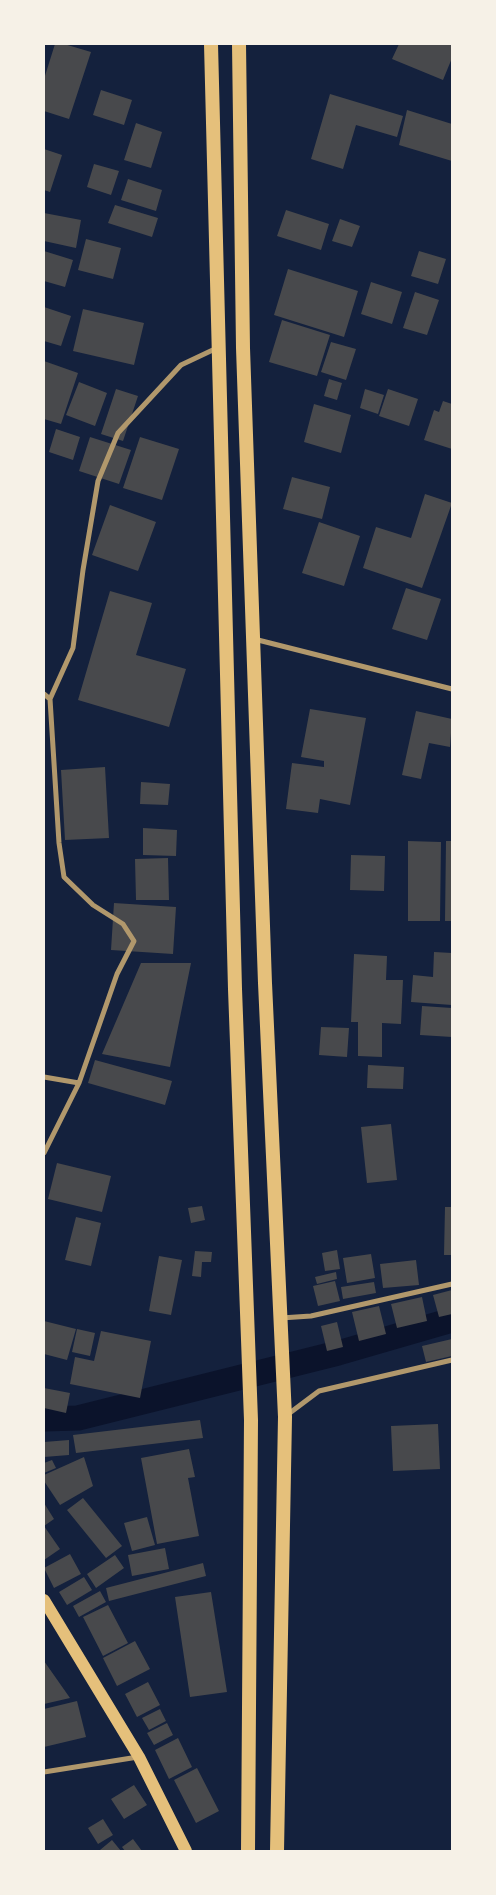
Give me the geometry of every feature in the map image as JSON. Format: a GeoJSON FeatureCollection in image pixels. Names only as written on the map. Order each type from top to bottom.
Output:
{"type":"FeatureCollection","features":[{"type":"Feature","properties":{"kind":"highway"},"geometry":{"type":"LineString","coordinates":[[211,44],[246,1323],[251,1420],[248,1851]]}},
{"type":"Feature","properties":{"kind":"highway"},"geometry":{"type":"LineString","coordinates":[[239,44],[243,348],[279,1318],[285,1417],[277,1851]]}},
{"type":"Feature","properties":{"kind":"main road"},"geometry":{"type":"LineString","coordinates":[[44,1600],[138,1757],[186,1851]]}},
{"type":"Feature","properties":{"kind":"street"},"geometry":{"type":"LineString","coordinates":[[44,1153],[78,1083],[117,974],[134,941],[123,924],[93,905],[64,877],[59,843],[50,699],[73,648],[83,570],[98,481],[118,433],[181,365],[218,348]]}},
{"type":"Feature","properties":{"kind":"street"},"geometry":{"type":"LineString","coordinates":[[253,638],[452,689]]}},
{"type":"Feature","properties":{"kind":"street"},"geometry":{"type":"LineString","coordinates":[[44,694],[50,699]]}},
{"type":"Feature","properties":{"kind":"street"},"geometry":{"type":"LineString","coordinates":[[44,1077],[78,1083]]}},
{"type":"Feature","properties":{"kind":"street"},"geometry":{"type":"LineString","coordinates":[[279,1318],[311,1316],[452,1284]]}},
{"type":"Feature","properties":{"kind":"street"},"geometry":{"type":"LineString","coordinates":[[285,1417],[319,1391],[452,1360]]}},
{"type":"Feature","properties":{"kind":"street"},"geometry":{"type":"LineString","coordinates":[[44,1772],[138,1757]]}},
{"type":"Feature","properties":{"kind":"building"},"geometry":{"type":"Polygon","coordinates":[[[55,44],[64,44],[91,52],[69,119],[44,111],[44,79],[55,44]]]}},
{"type":"Feature","properties":{"kind":"building"},"geometry":{"type":"Polygon","coordinates":[[[399,44],[452,44],[452,58],[443,80],[392,59],[399,44]]]}},
{"type":"Feature","properties":{"kind":"building"},"geometry":{"type":"Polygon","coordinates":[[[101,90],[132,100],[124,125],[93,115],[101,90]]]}},
{"type":"Feature","properties":{"kind":"building"},"geometry":{"type":"Polygon","coordinates":[[[330,94],[403,116],[397,137],[356,125],[343,169],[311,159],[330,94]]]}},
{"type":"Feature","properties":{"kind":"building"},"geometry":{"type":"Polygon","coordinates":[[[407,110],[452,124],[452,161],[399,145],[407,110]]]}},
{"type":"Feature","properties":{"kind":"building"},"geometry":{"type":"Polygon","coordinates":[[[136,123],[162,132],[151,168],[124,160],[136,123]]]}},
{"type":"Feature","properties":{"kind":"building"},"geometry":{"type":"Polygon","coordinates":[[[44,149],[62,155],[50,192],[44,190],[44,149]]]}},
{"type":"Feature","properties":{"kind":"building"},"geometry":{"type":"Polygon","coordinates":[[[94,164],[119,171],[111,195],[87,187],[94,164]]]}},
{"type":"Feature","properties":{"kind":"building"},"geometry":{"type":"Polygon","coordinates":[[[128,179],[162,190],[156,211],[121,200],[128,179]]]}},
{"type":"Feature","properties":{"kind":"building"},"geometry":{"type":"Polygon","coordinates":[[[115,205],[158,218],[152,237],[108,223],[115,205]]]}},
{"type":"Feature","properties":{"kind":"building"},"geometry":{"type":"Polygon","coordinates":[[[286,210],[329,224],[321,250],[277,236],[286,210]]]}},
{"type":"Feature","properties":{"kind":"building"},"geometry":{"type":"Polygon","coordinates":[[[44,213],[81,220],[76,248],[44,241],[44,213]]]}},
{"type":"Feature","properties":{"kind":"building"},"geometry":{"type":"Polygon","coordinates":[[[340,219],[360,226],[352,247],[332,241],[340,219]]]}},
{"type":"Feature","properties":{"kind":"building"},"geometry":{"type":"Polygon","coordinates":[[[86,239],[121,248],[113,279],[78,270],[86,239]]]}},
{"type":"Feature","properties":{"kind":"building"},"geometry":{"type":"Polygon","coordinates":[[[44,251],[73,260],[65,287],[44,281],[44,251]]]}},
{"type":"Feature","properties":{"kind":"building"},"geometry":{"type":"Polygon","coordinates":[[[419,251],[446,259],[438,284],[411,276],[419,251]]]}},
{"type":"Feature","properties":{"kind":"building"},"geometry":{"type":"Polygon","coordinates":[[[288,269],[358,291],[344,337],[274,315],[288,269]]]}},
{"type":"Feature","properties":{"kind":"building"},"geometry":{"type":"Polygon","coordinates":[[[371,282],[402,292],[392,324],[361,314],[371,282]]]}},
{"type":"Feature","properties":{"kind":"building"},"geometry":{"type":"Polygon","coordinates":[[[415,292],[439,300],[427,335],[403,328],[415,292]]]}},
{"type":"Feature","properties":{"kind":"building"},"geometry":{"type":"Polygon","coordinates":[[[44,307],[71,316],[61,346],[44,341],[44,307]]]}},
{"type":"Feature","properties":{"kind":"building"},"geometry":{"type":"Polygon","coordinates":[[[83,309],[144,323],[134,365],[73,351],[83,309]]]}},
{"type":"Feature","properties":{"kind":"building"},"geometry":{"type":"Polygon","coordinates":[[[282,320],[330,335],[317,376],[269,362],[282,320]]]}},
{"type":"Feature","properties":{"kind":"building"},"geometry":{"type":"Polygon","coordinates":[[[331,342],[356,349],[346,380],[321,372],[331,342]]]}},
{"type":"Feature","properties":{"kind":"building"},"geometry":{"type":"Polygon","coordinates":[[[44,361],[78,373],[61,424],[44,419],[44,361]]]}},
{"type":"Feature","properties":{"kind":"building"},"geometry":{"type":"Polygon","coordinates":[[[329,379],[342,383],[337,400],[324,396],[329,379]]]}},
{"type":"Feature","properties":{"kind":"building"},"geometry":{"type":"Polygon","coordinates":[[[79,382],[107,393],[95,426],[66,415],[79,382]]]}},
{"type":"Feature","properties":{"kind":"building"},"geometry":{"type":"Polygon","coordinates":[[[116,389],[138,396],[123,441],[101,434],[116,389]]]}},
{"type":"Feature","properties":{"kind":"building"},"geometry":{"type":"Polygon","coordinates":[[[365,389],[384,395],[378,414],[360,408],[365,389]]]}},
{"type":"Feature","properties":{"kind":"building"},"geometry":{"type":"Polygon","coordinates":[[[388,389],[418,399],[409,426],[379,416],[388,389]]]}},
{"type":"Feature","properties":{"kind":"building"},"geometry":{"type":"Polygon","coordinates":[[[443,401],[452,404],[452,449],[424,440],[434,410],[439,412],[443,401]]]}},
{"type":"Feature","properties":{"kind":"building"},"geometry":{"type":"Polygon","coordinates":[[[314,404],[351,415],[341,453],[304,442],[314,404]]]}},
{"type":"Feature","properties":{"kind":"building"},"geometry":{"type":"Polygon","coordinates":[[[56,429],[80,437],[73,460],[49,452],[56,429]]]}},
{"type":"Feature","properties":{"kind":"building"},"geometry":{"type":"Polygon","coordinates":[[[90,437],[131,450],[119,484],[79,471],[90,437]]]}},
{"type":"Feature","properties":{"kind":"building"},"geometry":{"type":"Polygon","coordinates":[[[140,437],[179,449],[162,500],[123,488],[140,437]]]}},
{"type":"Feature","properties":{"kind":"building"},"geometry":{"type":"Polygon","coordinates":[[[292,477],[330,487],[322,519],[283,509],[292,477]]]}},
{"type":"Feature","properties":{"kind":"building"},"geometry":{"type":"Polygon","coordinates":[[[425,494],[452,503],[422,588],[363,568],[376,527],[411,538],[425,494]]]}},
{"type":"Feature","properties":{"kind":"building"},"geometry":{"type":"Polygon","coordinates":[[[110,505],[156,522],[138,571],[92,555],[110,505]]]}},
{"type":"Feature","properties":{"kind":"building"},"geometry":{"type":"Polygon","coordinates":[[[319,522],[360,536],[344,586],[302,573],[319,522]]]}},
{"type":"Feature","properties":{"kind":"building"},"geometry":{"type":"Polygon","coordinates":[[[406,588],[441,599],[427,640],[392,629],[406,588]]]}},
{"type":"Feature","properties":{"kind":"building"},"geometry":{"type":"Polygon","coordinates":[[[110,591],[152,603],[136,655],[186,669],[169,727],[78,700],[110,591]]]}},
{"type":"Feature","properties":{"kind":"building"},"geometry":{"type":"Polygon","coordinates":[[[310,709],[366,718],[350,805],[320,799],[318,813],[286,809],[292,763],[324,767],[324,761],[301,757],[310,709]]]}},
{"type":"Feature","properties":{"kind":"building"},"geometry":{"type":"Polygon","coordinates":[[[416,711],[452,719],[450,747],[429,743],[421,779],[402,775],[416,711]]]}},
{"type":"Feature","properties":{"kind":"building"},"geometry":{"type":"Polygon","coordinates":[[[105,767],[109,838],[65,840],[61,770],[105,767]]]}},
{"type":"Feature","properties":{"kind":"building"},"geometry":{"type":"Polygon","coordinates":[[[141,782],[170,784],[168,805],[140,804],[141,782]]]}},
{"type":"Feature","properties":{"kind":"building"},"geometry":{"type":"Polygon","coordinates":[[[143,828],[177,830],[176,856],[143,855],[143,828]]]}},
{"type":"Feature","properties":{"kind":"building"},"geometry":{"type":"Polygon","coordinates":[[[408,841],[441,842],[440,921],[408,921],[408,841]]]}},
{"type":"Feature","properties":{"kind":"building"},"geometry":{"type":"Polygon","coordinates":[[[446,841],[452,841],[452,921],[445,921],[446,841]]]}},
{"type":"Feature","properties":{"kind":"building"},"geometry":{"type":"Polygon","coordinates":[[[351,855],[385,856],[384,891],[350,890],[351,855]]]}},
{"type":"Feature","properties":{"kind":"building"},"geometry":{"type":"Polygon","coordinates":[[[168,858],[169,900],[136,900],[135,859],[168,858]]]}},
{"type":"Feature","properties":{"kind":"building"},"geometry":{"type":"Polygon","coordinates":[[[114,903],[176,907],[173,954],[111,950],[114,903]]]}},
{"type":"Feature","properties":{"kind":"building"},"geometry":{"type":"Polygon","coordinates":[[[434,952],[452,953],[452,1005],[411,1002],[413,975],[433,977],[434,952]]]}},
{"type":"Feature","properties":{"kind":"building"},"geometry":{"type":"Polygon","coordinates":[[[354,954],[387,956],[386,980],[403,980],[401,1024],[382,1023],[382,1057],[358,1056],[358,1022],[351,1022],[354,954]]]}},
{"type":"Feature","properties":{"kind":"building"},"geometry":{"type":"Polygon","coordinates":[[[141,963],[191,963],[170,1067],[102,1054],[141,963]]]}},
{"type":"Feature","properties":{"kind":"building"},"geometry":{"type":"Polygon","coordinates":[[[422,1006],[452,1008],[452,1037],[420,1035],[422,1006]]]}},
{"type":"Feature","properties":{"kind":"building"},"geometry":{"type":"Polygon","coordinates":[[[321,1027],[349,1028],[347,1057],[319,1055],[321,1027]]]}},
{"type":"Feature","properties":{"kind":"building"},"geometry":{"type":"Polygon","coordinates":[[[95,1060],[172,1081],[165,1105],[88,1083],[95,1060]]]}},
{"type":"Feature","properties":{"kind":"building"},"geometry":{"type":"Polygon","coordinates":[[[368,1065],[404,1067],[403,1089],[367,1088],[368,1065]]]}},
{"type":"Feature","properties":{"kind":"building"},"geometry":{"type":"Polygon","coordinates":[[[391,1124],[397,1180],[367,1183],[361,1127],[391,1124]]]}},
{"type":"Feature","properties":{"kind":"building"},"geometry":{"type":"Polygon","coordinates":[[[57,1163],[111,1176],[102,1212],[48,1199],[57,1163]]]}},
{"type":"Feature","properties":{"kind":"building"},"geometry":{"type":"Polygon","coordinates":[[[202,1206],[205,1220],[191,1223],[188,1208],[202,1206]]]}},
{"type":"Feature","properties":{"kind":"building"},"geometry":{"type":"Polygon","coordinates":[[[445,1207],[452,1207],[452,1255],[444,1255],[445,1207]]]}},
{"type":"Feature","properties":{"kind":"building"},"geometry":{"type":"Polygon","coordinates":[[[76,1217],[101,1223],[91,1266],[65,1260],[76,1217]]]}},
{"type":"Feature","properties":{"kind":"building"},"geometry":{"type":"Polygon","coordinates":[[[337,1250],[340,1269],[325,1271],[322,1253],[337,1250]]]}},
{"type":"Feature","properties":{"kind":"building"},"geometry":{"type":"Polygon","coordinates":[[[195,1251],[212,1252],[211,1262],[202,1262],[201,1277],[192,1276],[195,1251]]]}},
{"type":"Feature","properties":{"kind":"building"},"geometry":{"type":"Polygon","coordinates":[[[371,1254],[375,1278],[347,1283],[343,1258],[371,1254]]]}},
{"type":"Feature","properties":{"kind":"building"},"geometry":{"type":"Polygon","coordinates":[[[159,1256],[182,1260],[171,1315],[149,1311],[159,1256]]]}},
{"type":"Feature","properties":{"kind":"building"},"geometry":{"type":"Polygon","coordinates":[[[416,1260],[419,1285],[383,1288],[380,1264],[416,1260]]]}},
{"type":"Feature","properties":{"kind":"building"},"geometry":{"type":"Polygon","coordinates":[[[336,1272],[337,1279],[317,1284],[315,1277],[336,1272]]]}},
{"type":"Feature","properties":{"kind":"building"},"geometry":{"type":"Polygon","coordinates":[[[335,1281],[340,1301],[318,1306],[313,1286],[335,1281]]]}},
{"type":"Feature","properties":{"kind":"building"},"geometry":{"type":"Polygon","coordinates":[[[374,1282],[376,1293],[343,1299],[341,1287],[374,1282]]]}},
{"type":"Feature","properties":{"kind":"building"},"geometry":{"type":"Polygon","coordinates":[[[452,1290],[452,1314],[439,1317],[433,1295],[452,1290]]]}},
{"type":"Feature","properties":{"kind":"building"},"geometry":{"type":"Polygon","coordinates":[[[422,1297],[427,1321],[397,1328],[391,1304],[422,1297]]]}},
{"type":"Feature","properties":{"kind":"building"},"geometry":{"type":"Polygon","coordinates":[[[379,1306],[386,1334],[359,1341],[352,1312],[379,1306]]]}},
{"type":"Feature","properties":{"kind":"building"},"geometry":{"type":"Polygon","coordinates":[[[44,1321],[76,1329],[67,1360],[44,1354],[44,1321]]]}},
{"type":"Feature","properties":{"kind":"building"},"geometry":{"type":"Polygon","coordinates":[[[337,1322],[343,1347],[327,1351],[321,1326],[337,1322]]]}},
{"type":"Feature","properties":{"kind":"building"},"geometry":{"type":"Polygon","coordinates":[[[77,1329],[95,1333],[90,1356],[72,1352],[77,1329]]]}},
{"type":"Feature","properties":{"kind":"building"},"geometry":{"type":"Polygon","coordinates":[[[101,1331],[151,1341],[140,1398],[70,1384],[75,1357],[94,1361],[101,1331]]]}},
{"type":"Feature","properties":{"kind":"building"},"geometry":{"type":"Polygon","coordinates":[[[452,1339],[452,1356],[426,1362],[422,1346],[452,1339]]]}},
{"type":"Feature","properties":{"kind":"building"},"geometry":{"type":"Polygon","coordinates":[[[44,1388],[70,1393],[66,1413],[44,1408],[44,1388]]]}},
{"type":"Feature","properties":{"kind":"building"},"geometry":{"type":"Polygon","coordinates":[[[200,1420],[203,1438],[76,1453],[73,1435],[200,1420]]]}},
{"type":"Feature","properties":{"kind":"building"},"geometry":{"type":"Polygon","coordinates":[[[438,1424],[440,1469],[393,1471],[391,1426],[438,1424]]]}},
{"type":"Feature","properties":{"kind":"building"},"geometry":{"type":"Polygon","coordinates":[[[69,1440],[69,1455],[44,1457],[44,1442],[69,1440]]]}},
{"type":"Feature","properties":{"kind":"building"},"geometry":{"type":"Polygon","coordinates":[[[189,1449],[195,1477],[188,1478],[199,1536],[157,1544],[141,1458],[189,1449]]]}},
{"type":"Feature","properties":{"kind":"building"},"geometry":{"type":"Polygon","coordinates":[[[84,1457],[93,1486],[60,1505],[44,1481],[44,1475],[84,1457]]]}},
{"type":"Feature","properties":{"kind":"building"},"geometry":{"type":"Polygon","coordinates":[[[52,1460],[56,1468],[44,1473],[44,1463],[52,1460]]]}},
{"type":"Feature","properties":{"kind":"building"},"geometry":{"type":"Polygon","coordinates":[[[83,1498],[122,1546],[106,1558],[67,1510],[83,1498]]]}},
{"type":"Feature","properties":{"kind":"building"},"geometry":{"type":"Polygon","coordinates":[[[44,1503],[54,1519],[44,1526],[44,1503]]]}},
{"type":"Feature","properties":{"kind":"building"},"geometry":{"type":"Polygon","coordinates":[[[147,1517],[155,1545],[132,1551],[124,1523],[147,1517]]]}},
{"type":"Feature","properties":{"kind":"building"},"geometry":{"type":"Polygon","coordinates":[[[44,1526],[60,1549],[44,1560],[44,1526]]]}},
{"type":"Feature","properties":{"kind":"building"},"geometry":{"type":"Polygon","coordinates":[[[165,1548],[169,1569],[132,1576],[128,1555],[165,1548]]]}},
{"type":"Feature","properties":{"kind":"building"},"geometry":{"type":"Polygon","coordinates":[[[70,1554],[81,1574],[54,1588],[44,1568],[70,1554]]]}},
{"type":"Feature","properties":{"kind":"building"},"geometry":{"type":"Polygon","coordinates":[[[115,1555],[124,1568],[96,1588],[87,1574],[115,1555]]]}},
{"type":"Feature","properties":{"kind":"building"},"geometry":{"type":"Polygon","coordinates":[[[203,1563],[206,1576],[109,1601],[106,1588],[203,1563]]]}},
{"type":"Feature","properties":{"kind":"building"},"geometry":{"type":"Polygon","coordinates":[[[84,1577],[92,1590],[67,1605],[59,1592],[84,1577]]]}},
{"type":"Feature","properties":{"kind":"building"},"geometry":{"type":"Polygon","coordinates":[[[100,1591],[106,1602],[79,1617],[73,1606],[100,1591]]]}},
{"type":"Feature","properties":{"kind":"building"},"geometry":{"type":"Polygon","coordinates":[[[211,1592],[227,1692],[190,1697],[175,1597],[211,1592]]]}},
{"type":"Feature","properties":{"kind":"building"},"geometry":{"type":"Polygon","coordinates":[[[108,1605],[128,1643],[103,1656],[83,1617],[108,1605]]]}},
{"type":"Feature","properties":{"kind":"building"},"geometry":{"type":"Polygon","coordinates":[[[135,1641],[150,1669],[117,1686],[103,1658],[135,1641]]]}},
{"type":"Feature","properties":{"kind":"building"},"geometry":{"type":"Polygon","coordinates":[[[44,1661],[70,1698],[44,1704],[44,1661]]]}},
{"type":"Feature","properties":{"kind":"building"},"geometry":{"type":"Polygon","coordinates":[[[148,1682],[160,1705],[137,1717],[125,1694],[148,1682]]]}},
{"type":"Feature","properties":{"kind":"building"},"geometry":{"type":"Polygon","coordinates":[[[77,1701],[86,1737],[44,1747],[44,1709],[77,1701]]]}},
{"type":"Feature","properties":{"kind":"building"},"geometry":{"type":"Polygon","coordinates":[[[160,1709],[166,1721],[149,1730],[142,1718],[160,1709]]]}},
{"type":"Feature","properties":{"kind":"building"},"geometry":{"type":"Polygon","coordinates":[[[167,1723],[173,1735],[154,1745],[147,1733],[167,1723]]]}},
{"type":"Feature","properties":{"kind":"building"},"geometry":{"type":"Polygon","coordinates":[[[178,1738],[192,1767],[169,1779],[155,1750],[178,1738]]]}},
{"type":"Feature","properties":{"kind":"building"},"geometry":{"type":"Polygon","coordinates":[[[197,1768],[219,1811],[196,1823],[174,1780],[197,1768]]]}},
{"type":"Feature","properties":{"kind":"building"},"geometry":{"type":"Polygon","coordinates":[[[134,1785],[147,1805],[124,1819],[111,1799],[134,1785]]]}},
{"type":"Feature","properties":{"kind":"building"},"geometry":{"type":"Polygon","coordinates":[[[103,1819],[113,1835],[98,1844],[88,1828],[103,1819]]]}},
{"type":"Feature","properties":{"kind":"building"},"geometry":{"type":"Polygon","coordinates":[[[133,1839],[142,1851],[125,1851],[122,1847],[133,1839]]]}},
{"type":"Feature","properties":{"kind":"building"},"geometry":{"type":"Polygon","coordinates":[[[112,1840],[121,1851],[100,1850],[112,1840]]]}},
{"type":"Feature","properties":{"kind":"waterway"},"geometry":{"type":"LineString","coordinates":[[44,1419],[78,1418],[338,1353],[452,1320]]}}]}
